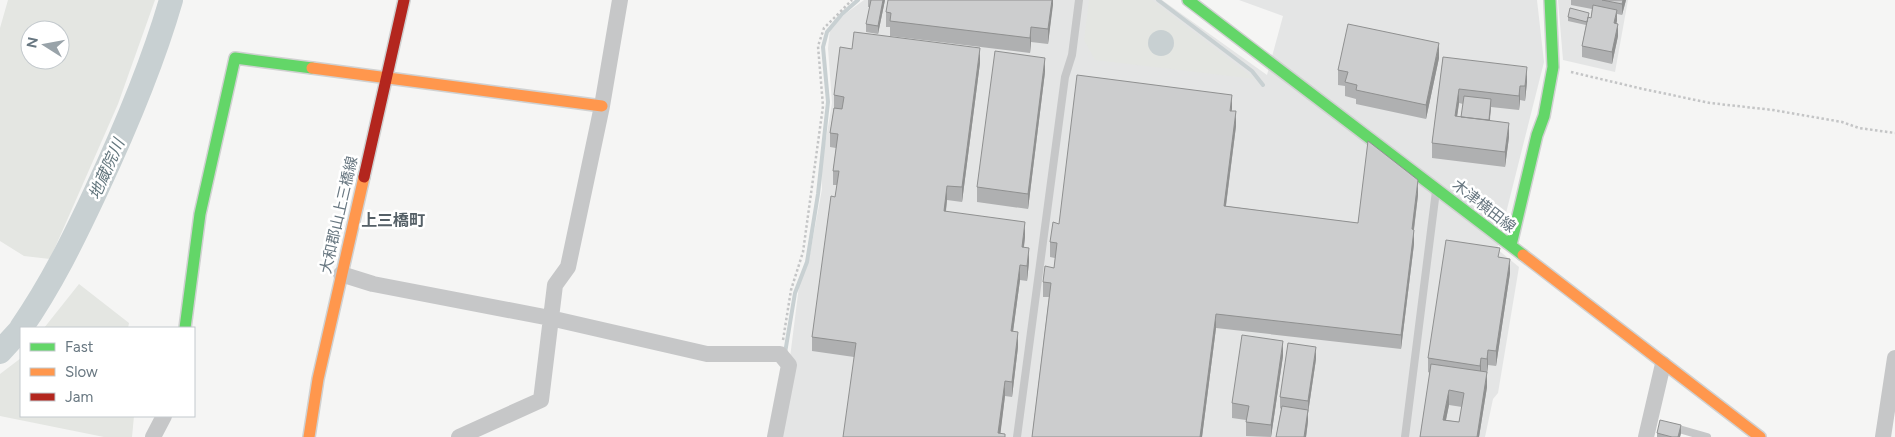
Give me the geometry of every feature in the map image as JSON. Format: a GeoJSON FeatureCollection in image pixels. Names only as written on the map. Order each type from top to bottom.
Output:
{"type":"FeatureCollection","features":[{"type":"Feature","properties":{"kind":"main road","name":"大和郡山上三橋線"},"geometry":{"type":"LineString","coordinates":[[309,437],[318,379],[404,0]]}},
{"type":"Feature","properties":{"kind":"main road","name":"木津横田線"},"geometry":{"type":"LineString","coordinates":[[1188,0],[1437,188],[1760,437]]}},
{"type":"Feature","properties":{"kind":"main road"},"geometry":{"type":"LineString","coordinates":[[1511,246],[1537,135],[1544,116],[1553,61],[1550,0]]}},
{"type":"Feature","properties":{"kind":"main road"},"geometry":{"type":"LineString","coordinates":[[185,327],[200,214],[235,58],[386,76],[602,106]]}},
{"type":"Feature","properties":{"kind":"street"},"geometry":{"type":"LineString","coordinates":[[459,437],[541,400],[555,285],[568,267],[602,106],[620,0]]}},
{"type":"Feature","properties":{"kind":"street"},"geometry":{"type":"LineString","coordinates":[[341,274],[373,284],[550,318],[707,354],[785,360],[775,437]]}},
{"type":"Feature","properties":{"kind":"street"},"geometry":{"type":"LineString","coordinates":[[1883,437],[1895,358]]}},
{"type":"Feature","properties":{"kind":"street"},"geometry":{"type":"LineString","coordinates":[[1646,437],[1663,364]]}},
{"type":"Feature","properties":{"kind":"street"},"geometry":{"type":"LineString","coordinates":[[153,437],[163,417]]}},
{"type":"Feature","properties":{"kind":"lane"},"geometry":{"type":"LineString","coordinates":[[1017,437],[1065,77],[1072,55],[1079,0]]}},
{"type":"Feature","properties":{"kind":"lane"},"geometry":{"type":"LineString","coordinates":[[1404,437],[1437,188]]}},
{"type":"Feature","properties":{"kind":"lane"},"geometry":{"type":"LineString","coordinates":[[1650,421],[1707,437]]}},
{"type":"Feature","properties":{"kind":"path"},"geometry":{"type":"LineString","coordinates":[[785,360],[791,290],[804,252],[823,106],[818,46],[824,28],[852,0]]}},
{"type":"Feature","properties":{"kind":"path"},"geometry":{"type":"LineString","coordinates":[[1553,61],[1573,74],[1643,89],[1710,102],[1773,110],[1842,122],[1860,128],[1895,133]]}},
{"type":"Feature","properties":{"kind":"shaded area"},"geometry":{"type":"Polygon","coordinates":[[[8,0],[155,0],[118,104],[50,259],[24,256],[0,241],[0,28],[8,0]]]}},
{"type":"Feature","properties":{"kind":"shaded area"},"geometry":{"type":"Polygon","coordinates":[[[864,0],[1162,0],[1267,75],[1283,16],[1239,0],[1537,0],[1544,62],[1497,249],[1519,267],[1498,393],[1493,399],[1485,437],[780,437],[799,286],[809,259],[822,189],[821,168],[832,103],[828,48],[830,29],[845,14],[864,0]]]}},
{"type":"Feature","properties":{"kind":"shaded area"},"geometry":{"type":"Polygon","coordinates":[[[1089,0],[1152,0],[1255,79],[1095,60],[1084,40],[1089,0]]]}},
{"type":"Feature","properties":{"kind":"shaded area"},"geometry":{"type":"Polygon","coordinates":[[[1558,0],[1628,0],[1615,72],[1563,60],[1558,0]]]}},
{"type":"Feature","properties":{"kind":"shaded area"},"geometry":{"type":"Polygon","coordinates":[[[1161,30],[1170,34],[1174,43],[1170,52],[1161,56],[1152,52],[1148,43],[1152,34],[1161,30]]]}},
{"type":"Feature","properties":{"kind":"shaded area"},"geometry":{"type":"Polygon","coordinates":[[[79,284],[129,323],[128,327],[45,327],[79,284]]]}},
{"type":"Feature","properties":{"kind":"shaded area"},"geometry":{"type":"Polygon","coordinates":[[[20,359],[20,417],[134,417],[132,437],[104,437],[0,416],[0,374],[20,359]]]}},
{"type":"Feature","properties":{"kind":"building"},"geometry":{"type":"Polygon","coordinates":[[[871,0],[883,0],[878,26],[866,24],[871,0]]]}},
{"type":"Feature","properties":{"kind":"building"},"geometry":{"type":"Polygon","coordinates":[[[888,0],[1052,0],[1048,29],[1031,27],[1030,38],[890,21],[891,13],[886,12],[888,0]]]}},
{"type":"Feature","properties":{"kind":"building"},"geometry":{"type":"Polygon","coordinates":[[[1602,0],[1623,0],[1622,4],[1602,0]]]}},
{"type":"Feature","properties":{"kind":"building"},"geometry":{"type":"Polygon","coordinates":[[[1593,5],[1617,10],[1614,23],[1618,24],[1612,52],[1582,46],[1588,17],[1591,18],[1593,5]]]}},
{"type":"Feature","properties":{"kind":"building"},"geometry":{"type":"Polygon","coordinates":[[[1570,8],[1589,13],[1587,22],[1568,17],[1570,8]]]}},
{"type":"Feature","properties":{"kind":"building"},"geometry":{"type":"Polygon","coordinates":[[[1348,24],[1439,43],[1426,105],[1356,90],[1357,85],[1345,82],[1348,72],[1338,70],[1348,24]]]}},
{"type":"Feature","properties":{"kind":"building"},"geometry":{"type":"Polygon","coordinates":[[[854,32],[980,48],[962,187],[947,186],[944,211],[1025,222],[1022,247],[1029,248],[1027,266],[1020,265],[1011,331],[1018,332],[1012,382],[1005,381],[998,433],[1005,434],[1005,437],[843,437],[856,343],[812,337],[831,196],[835,197],[839,171],[833,171],[838,134],[830,133],[834,108],[842,109],[844,97],[834,95],[840,47],[852,49],[854,32]]]}},
{"type":"Feature","properties":{"kind":"building"},"geometry":{"type":"Polygon","coordinates":[[[995,51],[1045,58],[1028,194],[977,187],[995,51]]]}},
{"type":"Feature","properties":{"kind":"building"},"geometry":{"type":"Polygon","coordinates":[[[1443,57],[1527,67],[1525,86],[1520,86],[1519,96],[1459,89],[1455,116],[1509,123],[1505,152],[1432,143],[1443,57]]]}},
{"type":"Feature","properties":{"kind":"building"},"geometry":{"type":"Polygon","coordinates":[[[1077,75],[1232,95],[1230,111],[1236,111],[1224,206],[1358,223],[1368,141],[1418,180],[1401,335],[1216,314],[1200,437],[1032,437],[1051,283],[1043,282],[1045,266],[1054,268],[1057,243],[1050,242],[1053,222],[1059,224],[1077,75]]]}},
{"type":"Feature","properties":{"kind":"building"},"geometry":{"type":"Polygon","coordinates":[[[1464,96],[1491,99],[1489,120],[1461,117],[1464,96]]]}},
{"type":"Feature","properties":{"kind":"building"},"geometry":{"type":"Polygon","coordinates":[[[1446,240],[1500,248],[1498,257],[1510,259],[1496,351],[1488,350],[1487,359],[1481,358],[1480,366],[1428,358],[1446,240]]]}},
{"type":"Feature","properties":{"kind":"building"},"geometry":{"type":"Polygon","coordinates":[[[1242,335],[1283,341],[1271,425],[1246,422],[1249,406],[1232,403],[1242,335]]]}},
{"type":"Feature","properties":{"kind":"building"},"geometry":{"type":"Polygon","coordinates":[[[1288,343],[1316,347],[1308,401],[1280,397],[1288,343]]]}},
{"type":"Feature","properties":{"kind":"building"},"geometry":{"type":"Polygon","coordinates":[[[1431,364],[1487,372],[1477,437],[1420,437],[1431,364]],[[1449,390],[1443,420],[1459,422],[1464,393],[1449,390]]]}},
{"type":"Feature","properties":{"kind":"building"},"geometry":{"type":"Polygon","coordinates":[[[1282,406],[1308,410],[1304,437],[1276,437],[1282,406]]]}},
{"type":"Feature","properties":{"kind":"building"},"geometry":{"type":"Polygon","coordinates":[[[1660,420],[1681,425],[1678,437],[1657,433],[1660,420]]]}},
{"type":"Feature","properties":{"kind":"waterway","name":"地蔵院川"},"geometry":{"type":"LineString","coordinates":[[22,327],[62,261],[107,168],[147,73],[171,0]]}},
{"type":"Feature","properties":{"kind":"waterway"},"geometry":{"type":"LineString","coordinates":[[785,353],[795,293],[807,262],[818,194],[828,102],[823,47],[827,32],[842,14],[858,0]]}},
{"type":"Feature","properties":{"kind":"waterway"},"geometry":{"type":"LineString","coordinates":[[1158,0],[1252,71],[1263,85]]}},
{"type":"Feature","properties":{"kind":"waterway","name":"地蔵院川"},"geometry":{"type":"LineString","coordinates":[[0,352],[20,330]]}},
{"type":"Feature","properties":{"kind":"traffic: fast"},"geometry":{"type":"LineString","coordinates":[[1188,0],[1523,255]]}},
{"type":"Feature","properties":{"kind":"traffic: fast"},"geometry":{"type":"LineString","coordinates":[[1511,245],[1537,135],[1544,116],[1553,67],[1550,0]]}},
{"type":"Feature","properties":{"kind":"traffic: fast"},"geometry":{"type":"LineString","coordinates":[[185,327],[200,214],[235,58],[312,68]]}},
{"type":"Feature","properties":{"kind":"traffic: slow"},"geometry":{"type":"LineString","coordinates":[[312,68],[602,106]]}},
{"type":"Feature","properties":{"kind":"traffic: slow"},"geometry":{"type":"LineString","coordinates":[[309,437],[318,379],[364,177]]}},
{"type":"Feature","properties":{"kind":"traffic: slow"},"geometry":{"type":"LineString","coordinates":[[1523,255],[1760,437]]}},
{"type":"Feature","properties":{"kind":"traffic: jam"},"geometry":{"type":"LineString","coordinates":[[364,177],[404,0]]}},
{"type":"Feature","properties":{"kind":"district","name":"上三橋町"},"geometry":{"type":"Point","coordinates":[393,220]}}]}
